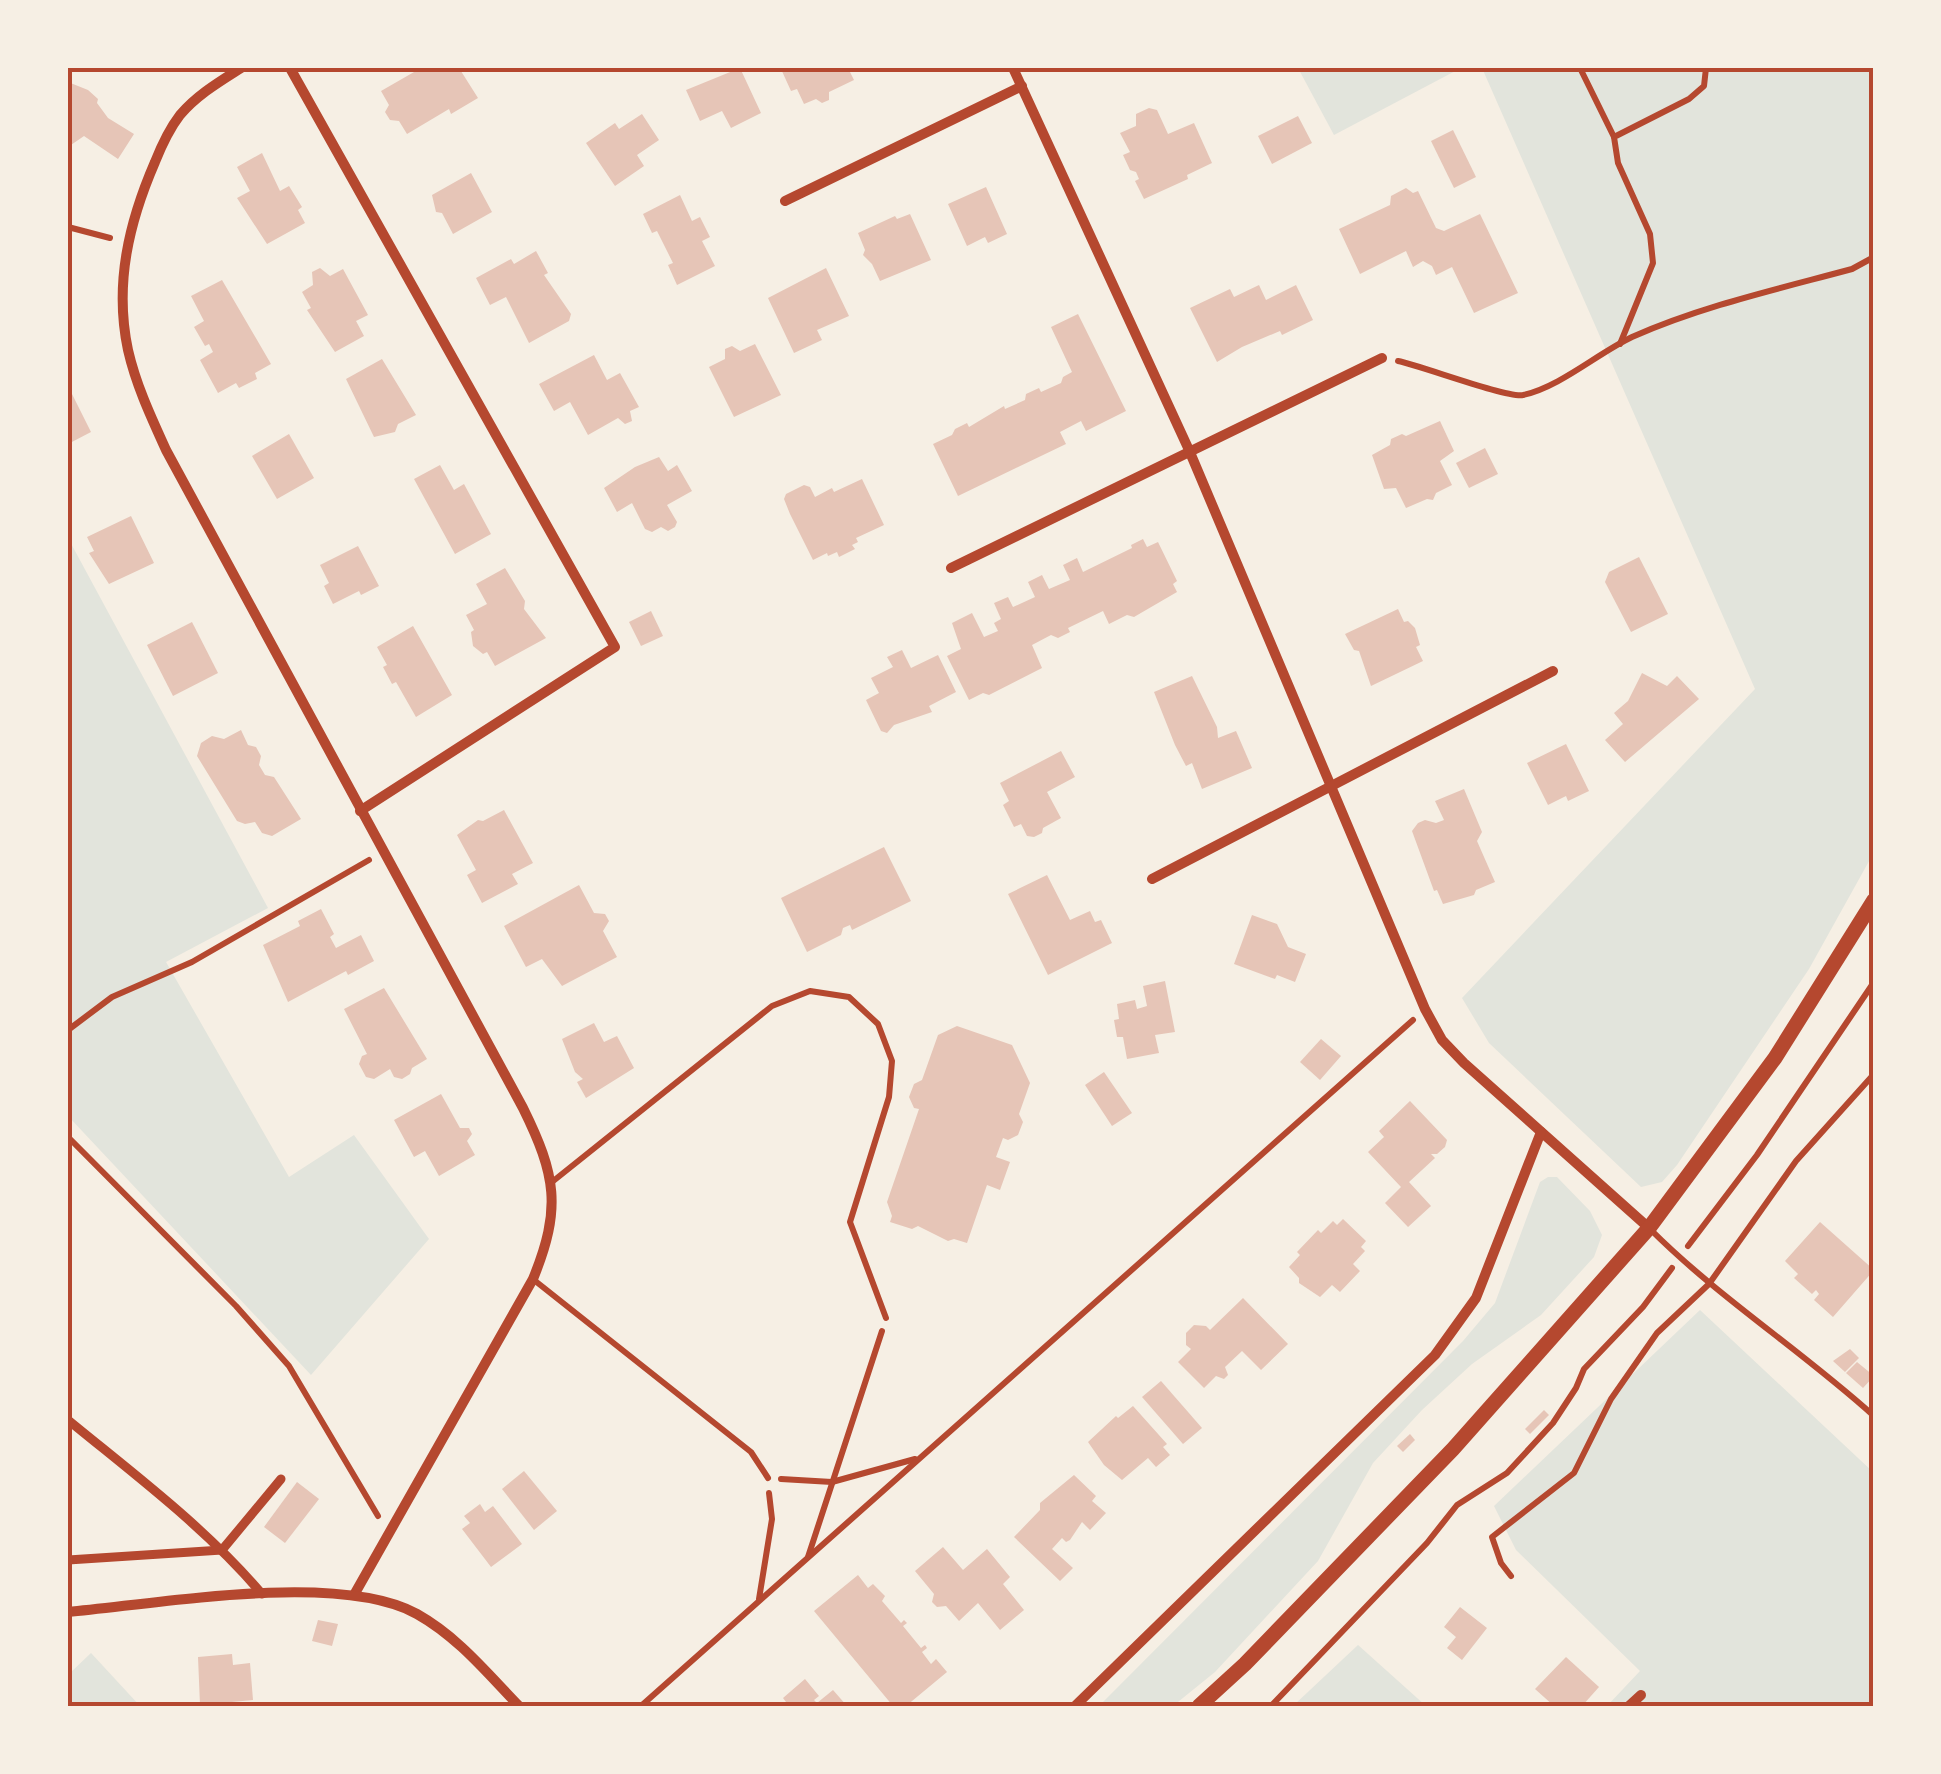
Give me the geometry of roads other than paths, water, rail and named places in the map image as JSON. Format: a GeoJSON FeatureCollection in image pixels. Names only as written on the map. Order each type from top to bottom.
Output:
{"type":"FeatureCollection","features":[{"type":"Feature","properties":{"kind":"street"},"geometry":{"type":"LineString","coordinates":[[240,68],[207,89],[178,117],[140,197],[127,242],[122,291],[128,348],[143,399],[166,450],[523,1108],[540,1142],[552,1182],[548,1242],[533,1279],[354,1595]]}},
{"type":"Feature","properties":{"kind":"street"},"geometry":{"type":"LineString","coordinates":[[290,68],[615,647],[360,811]]}},
{"type":"Feature","properties":{"kind":"street"},"geometry":{"type":"LineString","coordinates":[[1013,68],[1189,450],[1425,1009],[1453,1052],[1649,1228]]}},
{"type":"Feature","properties":{"kind":"street"},"geometry":{"type":"LineString","coordinates":[[785,201],[1022,86]]}},
{"type":"Feature","properties":{"kind":"street"},"geometry":{"type":"LineString","coordinates":[[950,568],[1382,358]]}},
{"type":"Feature","properties":{"kind":"street"},"geometry":{"type":"LineString","coordinates":[[1152,879],[1553,672]]}},
{"type":"Feature","properties":{"kind":"street"},"geometry":{"type":"LineString","coordinates":[[1199,1706],[1245,1664],[1453,1450],[1649,1228],[1774,1058],[1874,900]]}},
{"type":"Feature","properties":{"kind":"street"},"geometry":{"type":"LineString","coordinates":[[1075,1706],[1435,1355],[1476,1298],[1541,1132]]}},
{"type":"Feature","properties":{"kind":"street"},"geometry":{"type":"LineString","coordinates":[[68,1420],[222,1550],[262,1594]]}},
{"type":"Feature","properties":{"kind":"street"},"geometry":{"type":"LineString","coordinates":[[68,1560],[222,1550],[282,1478]]}},
{"type":"Feature","properties":{"kind":"street"},"geometry":{"type":"LineString","coordinates":[[68,1612],[262,1594],[354,1595],[414,1612],[460,1644],[518,1706]]}},
{"type":"Feature","properties":{"kind":"street"},"geometry":{"type":"LineString","coordinates":[[1629,1706],[1640,1695]]}},
{"type":"Feature","properties":{"kind":"lane"},"geometry":{"type":"LineString","coordinates":[[552,1182],[772,1006],[810,991],[849,997],[878,1024],[892,1062],[889,1097],[850,1222],[886,1318]]}},
{"type":"Feature","properties":{"kind":"lane"},"geometry":{"type":"LineString","coordinates":[[1512,1576],[1501,1563],[1492,1537],[1574,1473],[1611,1399],[1657,1334],[1708,1284],[1796,1162],[1874,1074]]}},
{"type":"Feature","properties":{"kind":"lane"},"geometry":{"type":"LineString","coordinates":[[1649,1228],[1708,1284],[1822,1368],[1874,1416]]}},
{"type":"Feature","properties":{"kind":"lane"},"geometry":{"type":"LineString","coordinates":[[533,1279],[751,1452],[768,1478]]}}]}
